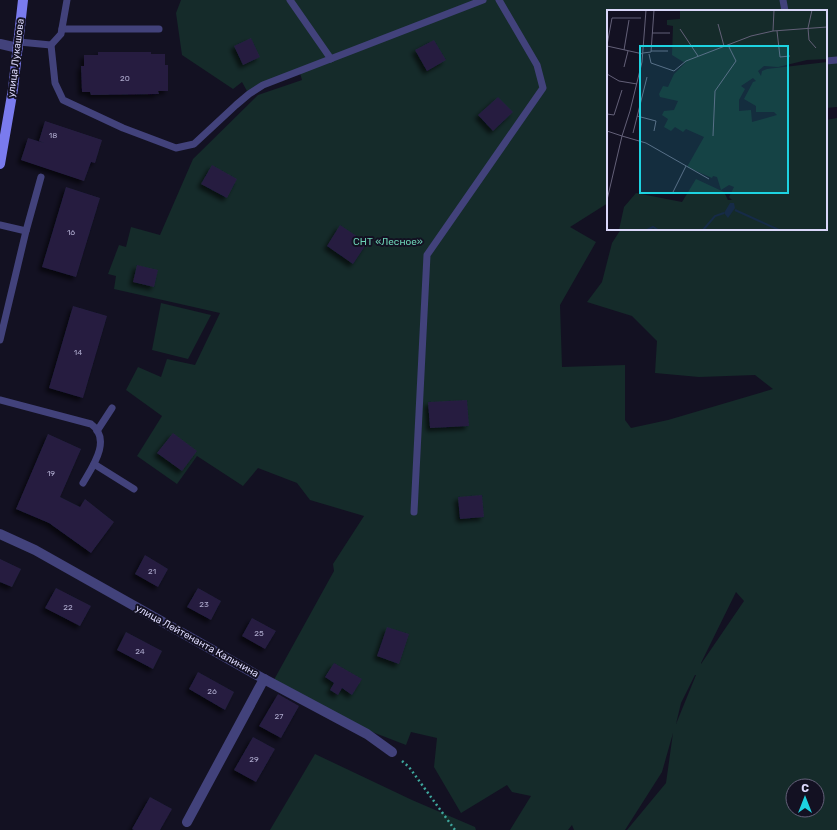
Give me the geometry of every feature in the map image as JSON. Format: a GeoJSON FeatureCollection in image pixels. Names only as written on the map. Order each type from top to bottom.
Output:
{"type":"FeatureCollection","features":[{"type":"Feature","properties":{"kind":"main road","name":"улица Лукашова"},"geometry":{"type":"LineString","coordinates":[[0,164],[13,90],[23,0]]}},
{"type":"Feature","properties":{"kind":"street"},"geometry":{"type":"LineString","coordinates":[[0,44],[18,45]]}},
{"type":"Feature","properties":{"kind":"street","name":"улица Лейтенанта Калинина"},"geometry":{"type":"LineString","coordinates":[[0,534],[35,550],[264,679],[367,734],[392,752]]}},
{"type":"Feature","properties":{"kind":"street"},"geometry":{"type":"LineString","coordinates":[[187,822],[264,679]]}},
{"type":"Feature","properties":{"kind":"lane"},"geometry":{"type":"LineString","coordinates":[[18,45],[51,45],[61,34],[67,0]]}},
{"type":"Feature","properties":{"kind":"lane"},"geometry":{"type":"LineString","coordinates":[[290,0],[331,59]]}},
{"type":"Feature","properties":{"kind":"lane"},"geometry":{"type":"LineString","coordinates":[[414,512],[427,255],[543,88],[537,65],[499,0]]}},
{"type":"Feature","properties":{"kind":"lane"},"geometry":{"type":"LineString","coordinates":[[783,0],[785,10]]}},
{"type":"Feature","properties":{"kind":"lane"},"geometry":{"type":"LineString","coordinates":[[51,45],[55,83],[63,100],[123,128],[176,148],[194,144],[236,105],[263,85],[479,1]]}},
{"type":"Feature","properties":{"kind":"lane"},"geometry":{"type":"LineString","coordinates":[[62,29],[159,29]]}},
{"type":"Feature","properties":{"kind":"lane"},"geometry":{"type":"LineString","coordinates":[[827,61],[837,60]]}},
{"type":"Feature","properties":{"kind":"lane"},"geometry":{"type":"LineString","coordinates":[[0,340],[26,231],[41,177]]}},
{"type":"Feature","properties":{"kind":"lane"},"geometry":{"type":"LineString","coordinates":[[0,226],[26,231]]}},
{"type":"Feature","properties":{"kind":"lane"},"geometry":{"type":"LineString","coordinates":[[0,400],[90,424],[97,431],[101,442],[99,454],[83,483]]}},
{"type":"Feature","properties":{"kind":"lane"},"geometry":{"type":"LineString","coordinates":[[97,431],[112,408]]}},
{"type":"Feature","properties":{"kind":"lane"},"geometry":{"type":"LineString","coordinates":[[94,464],[134,489]]}},
{"type":"Feature","properties":{"kind":"path"},"geometry":{"type":"LineString","coordinates":[[392,752],[409,767],[455,830]]}},
{"type":"Feature","properties":{"kind":"green space","name":"СНТ «Лесное»"},"geometry":{"type":"Polygon","coordinates":[[[181,0],[837,0],[837,107],[827,108],[827,10],[607,10],[607,204],[570,227],[596,242],[560,305],[562,367],[625,365],[625,420],[631,428],[668,420],[773,389],[755,375],[699,377],[655,373],[657,341],[632,316],[587,302],[602,282],[612,243],[620,230],[827,230],[827,120],[837,118],[837,830],[627,830],[666,783],[673,733],[662,772],[625,830],[574,830],[572,825],[568,830],[510,830],[531,796],[512,792],[507,785],[461,813],[434,767],[437,738],[411,732],[406,745],[310,708],[270,687],[334,571],[333,564],[364,516],[310,500],[297,483],[258,468],[243,486],[197,456],[177,484],[137,456],[162,416],[126,390],[138,367],[161,377],[167,359],[195,365],[220,313],[114,289],[116,276],[108,274],[119,245],[126,247],[131,227],[160,235],[193,159],[258,95],[302,80],[300,73],[247,91],[242,82],[233,89],[182,55],[176,13],[181,0]],[[736,592],[701,663],[744,601],[736,592]],[[696,675],[681,703],[676,724],[696,675]]]}},
{"type":"Feature","properties":{"kind":"green space"},"geometry":{"type":"Polygon","coordinates":[[[161,303],[211,315],[188,359],[152,350],[161,303]]]}},
{"type":"Feature","properties":{"kind":"green space"},"geometry":{"type":"Polygon","coordinates":[[[315,754],[412,800],[475,827],[476,830],[270,830],[315,754]]]}},
{"type":"Feature","properties":{"kind":"building"},"geometry":{"type":"Polygon","coordinates":[[[251,38],[260,57],[243,65],[234,46],[251,38]]]}},
{"type":"Feature","properties":{"kind":"building"},"geometry":{"type":"Polygon","coordinates":[[[434,40],[446,60],[427,71],[415,50],[434,40]]]}},
{"type":"Feature","properties":{"kind":"building"},"geometry":{"type":"Polygon","coordinates":[[[98,52],[151,52],[151,54],[165,54],[165,65],[168,65],[168,91],[158,91],[159,94],[91,95],[90,92],[82,92],[81,66],[84,66],[84,55],[98,55],[98,52]]]}},
{"type":"Feature","properties":{"kind":"building"},"geometry":{"type":"Polygon","coordinates":[[[498,97],[513,112],[493,131],[478,115],[498,97]]]}},
{"type":"Feature","properties":{"kind":"building"},"geometry":{"type":"Polygon","coordinates":[[[45,121],[102,140],[95,163],[91,162],[84,181],[21,160],[28,138],[44,143],[39,141],[45,121]]]}},
{"type":"Feature","properties":{"kind":"building"},"geometry":{"type":"Polygon","coordinates":[[[212,165],[237,179],[227,198],[201,184],[212,165]]]}},
{"type":"Feature","properties":{"kind":"building"},"geometry":{"type":"Polygon","coordinates":[[[66,187],[100,198],[76,277],[42,267],[66,187]]]}},
{"type":"Feature","properties":{"kind":"building"},"geometry":{"type":"Polygon","coordinates":[[[340,225],[367,243],[353,264],[327,246],[340,225]]]}},
{"type":"Feature","properties":{"kind":"building"},"geometry":{"type":"Polygon","coordinates":[[[137,265],[158,270],[154,287],[133,282],[137,265]]]}},
{"type":"Feature","properties":{"kind":"building"},"geometry":{"type":"Polygon","coordinates":[[[73,306],[107,316],[83,398],[49,388],[73,306]]]}},
{"type":"Feature","properties":{"kind":"building"},"geometry":{"type":"Polygon","coordinates":[[[467,400],[469,426],[430,428],[428,402],[467,400]]]}},
{"type":"Feature","properties":{"kind":"building"},"geometry":{"type":"Polygon","coordinates":[[[173,433],[197,451],[182,471],[157,453],[173,433]]]}},
{"type":"Feature","properties":{"kind":"building"},"geometry":{"type":"Polygon","coordinates":[[[48,434],[81,449],[60,497],[80,507],[85,499],[114,522],[91,553],[49,523],[16,509],[48,434]]]}},
{"type":"Feature","properties":{"kind":"building"},"geometry":{"type":"Polygon","coordinates":[[[482,495],[484,517],[460,519],[458,497],[482,495]]]}},
{"type":"Feature","properties":{"kind":"building"},"geometry":{"type":"Polygon","coordinates":[[[145,555],[168,569],[158,587],[135,574],[145,555]]]}},
{"type":"Feature","properties":{"kind":"building"},"geometry":{"type":"Polygon","coordinates":[[[0,559],[21,569],[12,587],[0,582],[0,559]]]}},
{"type":"Feature","properties":{"kind":"building"},"geometry":{"type":"Polygon","coordinates":[[[56,588],[91,606],[80,626],[45,608],[56,588]]]}},
{"type":"Feature","properties":{"kind":"building"},"geometry":{"type":"Polygon","coordinates":[[[198,588],[221,601],[211,620],[187,607],[198,588]]]}},
{"type":"Feature","properties":{"kind":"building"},"geometry":{"type":"Polygon","coordinates":[[[252,618],[276,631],[265,649],[242,636],[252,618]]]}},
{"type":"Feature","properties":{"kind":"building"},"geometry":{"type":"Polygon","coordinates":[[[387,627],[409,634],[399,664],[377,656],[387,627]]]}},
{"type":"Feature","properties":{"kind":"building"},"geometry":{"type":"Polygon","coordinates":[[[126,632],[162,651],[153,669],[117,650],[126,632]]]}},
{"type":"Feature","properties":{"kind":"building"},"geometry":{"type":"Polygon","coordinates":[[[334,663],[362,679],[352,695],[342,688],[338,695],[330,690],[334,683],[325,677],[334,663]]]}},
{"type":"Feature","properties":{"kind":"building"},"geometry":{"type":"Polygon","coordinates":[[[198,672],[234,692],[225,710],[189,689],[198,672]]]}},
{"type":"Feature","properties":{"kind":"building"},"geometry":{"type":"Polygon","coordinates":[[[278,694],[299,706],[281,738],[259,726],[278,694]]]}},
{"type":"Feature","properties":{"kind":"building"},"geometry":{"type":"Polygon","coordinates":[[[253,737],[275,749],[256,782],[234,770],[253,737]]]}},
{"type":"Feature","properties":{"kind":"building"},"geometry":{"type":"Polygon","coordinates":[[[150,797],[172,809],[160,830],[132,829],[150,797]]]}}]}
